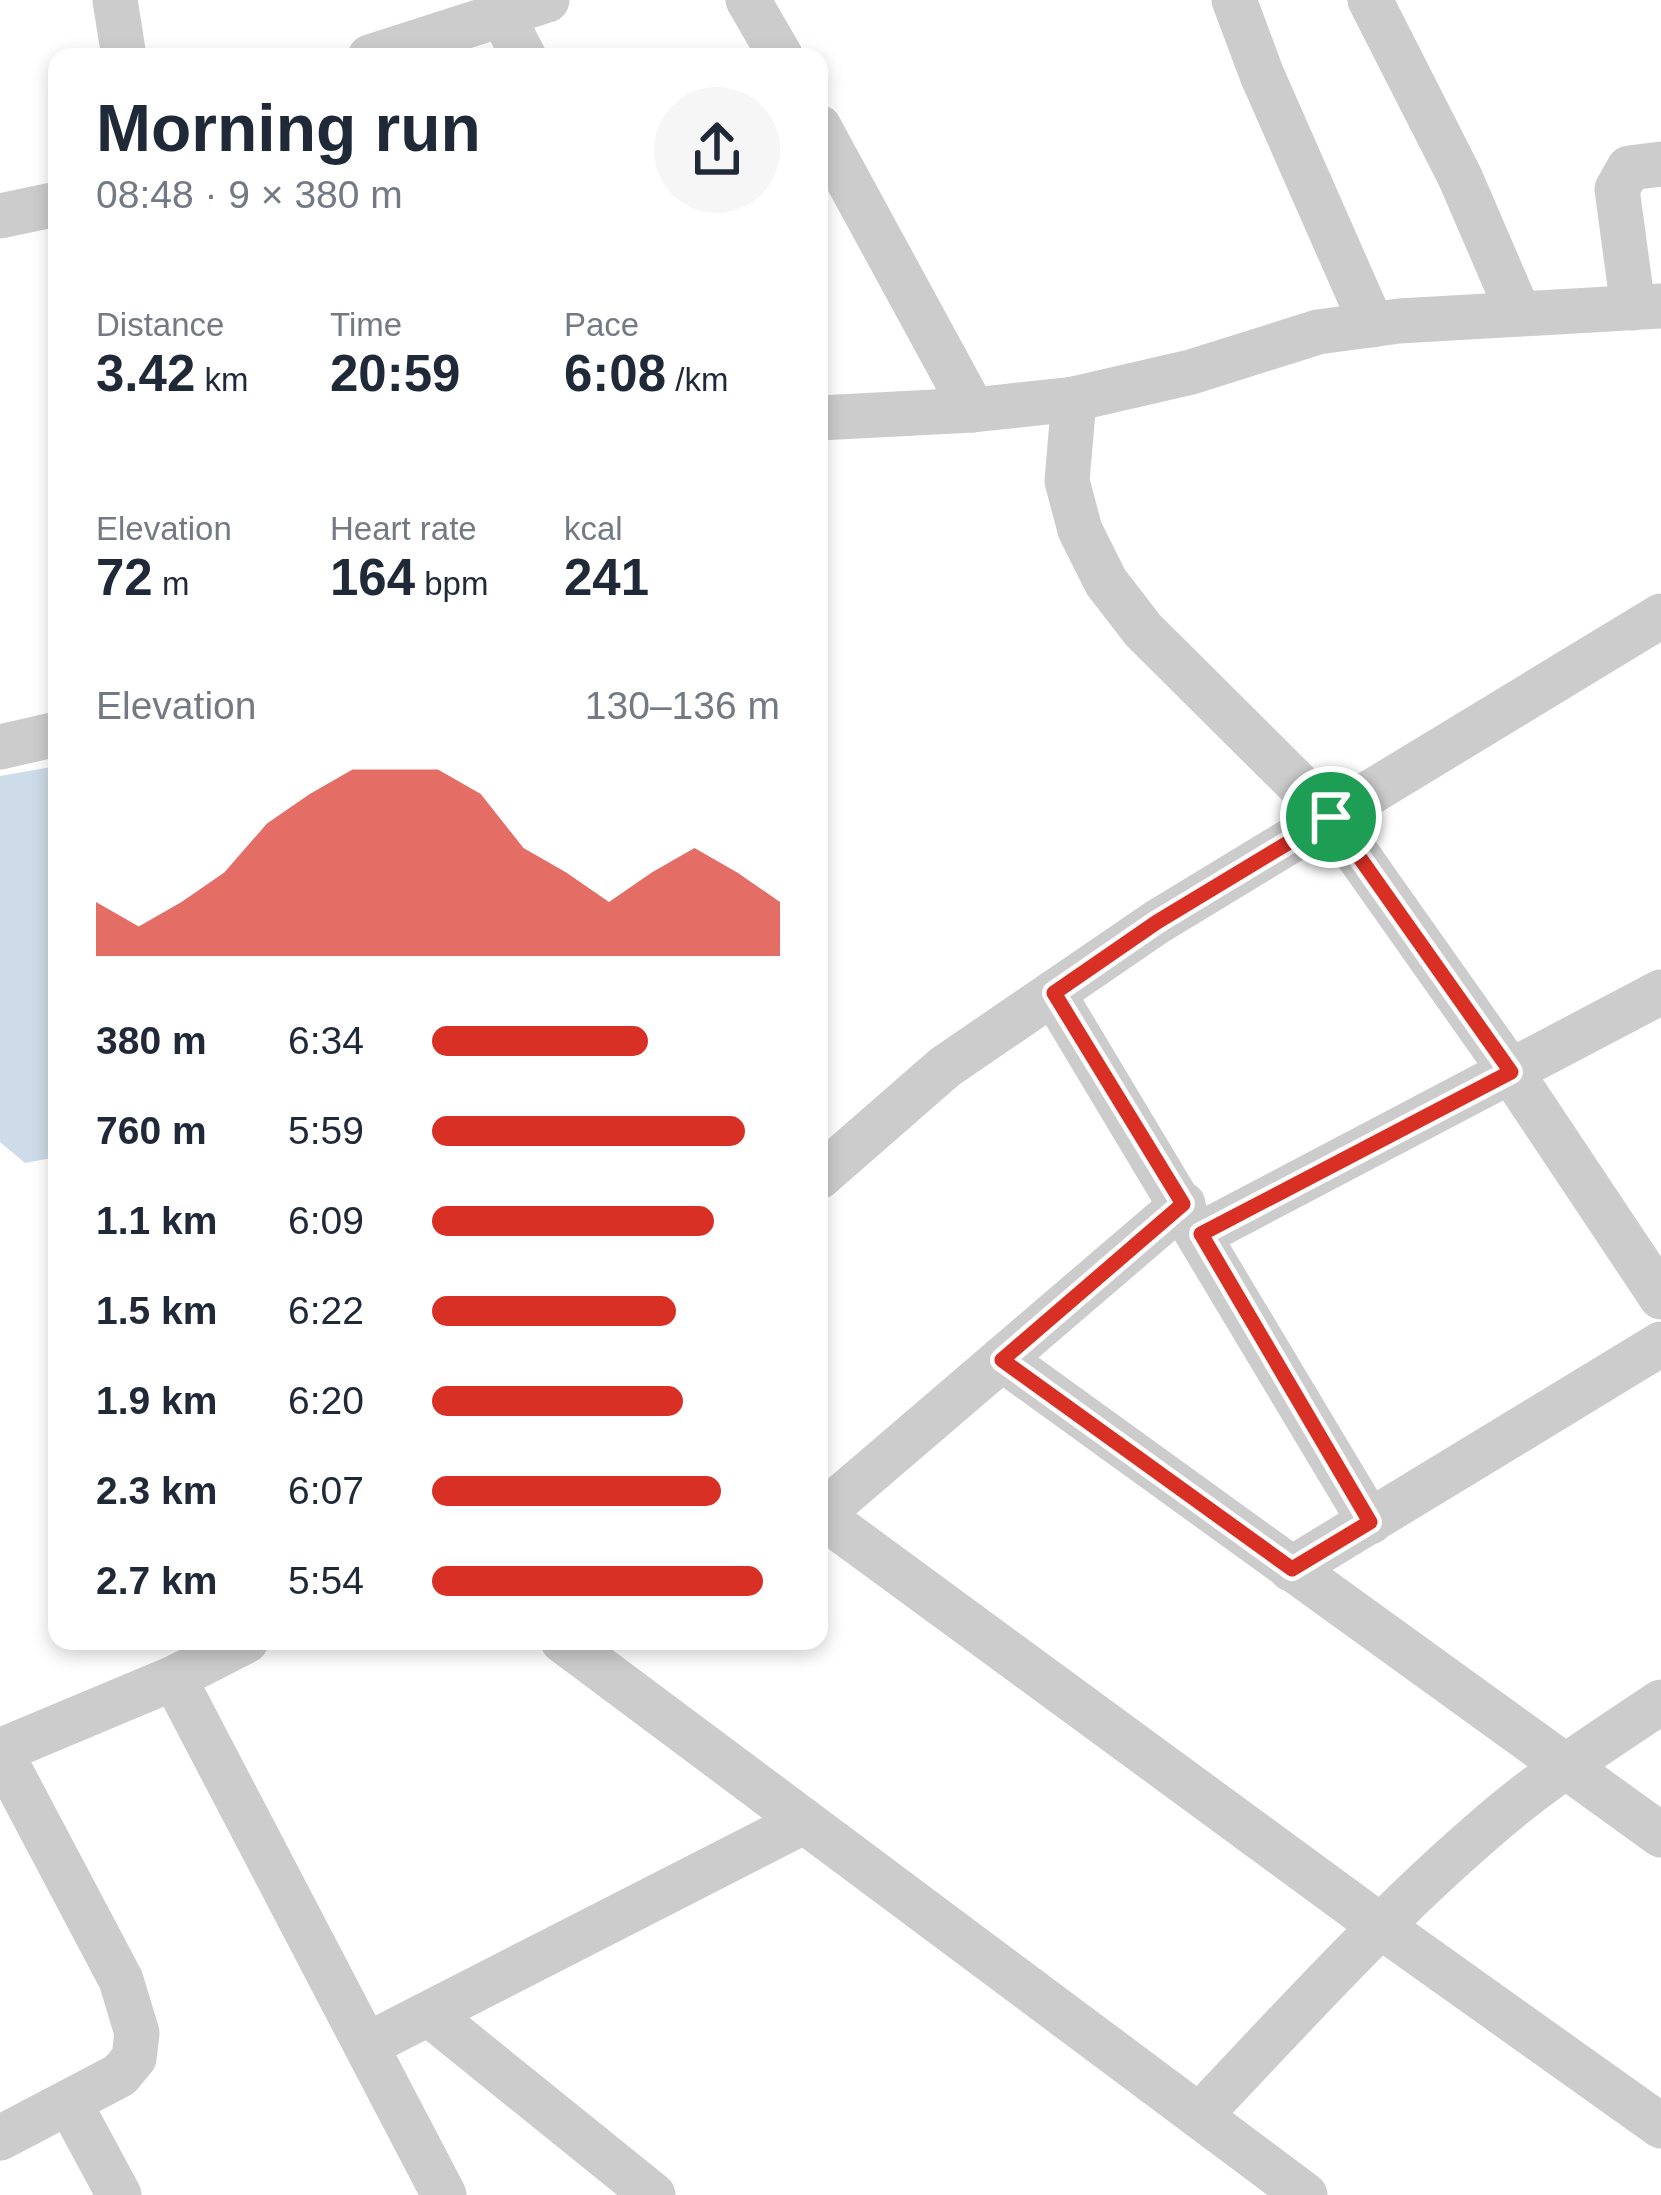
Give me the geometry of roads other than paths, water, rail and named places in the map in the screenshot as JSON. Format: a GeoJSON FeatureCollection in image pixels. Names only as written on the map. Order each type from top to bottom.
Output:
{"type":"FeatureCollection","features":[{"type":"Feature","properties":{"kind":"street"},"geometry":{"type":"LineString","coordinates":[[115,0],[123,48]]}},
{"type":"Feature","properties":{"kind":"street"},"geometry":{"type":"LineString","coordinates":[[400,48],[548,0]]}},
{"type":"Feature","properties":{"kind":"street"},"geometry":{"type":"LineString","coordinates":[[748,0],[776,48]]}},
{"type":"Feature","properties":{"kind":"street"},"geometry":{"type":"LineString","coordinates":[[1234,0],[1372,325]]}},
{"type":"Feature","properties":{"kind":"street"},"geometry":{"type":"LineString","coordinates":[[1370,0],[1460,177],[1519,314]]}},
{"type":"Feature","properties":{"kind":"street"},"geometry":{"type":"LineString","coordinates":[[503,17],[519,48]]}},
{"type":"Feature","properties":{"kind":"street"},"geometry":{"type":"LineString","coordinates":[[828,144],[973,410]]}},
{"type":"Feature","properties":{"kind":"street"},"geometry":{"type":"LineString","coordinates":[[828,418],[1074,399],[1191,372],[1318,332],[1647,307],[1617,189],[1629,169],[1661,164]]}},
{"type":"Feature","properties":{"kind":"street"},"geometry":{"type":"LineString","coordinates":[[0,216],[48,206]]}},
{"type":"Feature","properties":{"kind":"street"},"geometry":{"type":"LineString","coordinates":[[1074,399],[1067,481],[1080,530],[1106,582],[1143,630],[1331,817],[1511,1072],[1661,1297]]}},
{"type":"Feature","properties":{"kind":"street"},"geometry":{"type":"LineString","coordinates":[[828,1169],[945,1067],[1157,922],[1661,616]]}},
{"type":"Feature","properties":{"kind":"street"},"geometry":{"type":"LineString","coordinates":[[0,747],[48,736]]}},
{"type":"Feature","properties":{"kind":"street"},"geometry":{"type":"LineString","coordinates":[[828,1507],[1002,1360],[1192,1219],[1511,1072],[1661,992]]}},
{"type":"Feature","properties":{"kind":"street"},"geometry":{"type":"LineString","coordinates":[[1054,993],[1370,1522]]}},
{"type":"Feature","properties":{"kind":"street"},"geometry":{"type":"LineString","coordinates":[[1292,1569],[1661,1345]]}},
{"type":"Feature","properties":{"kind":"street"},"geometry":{"type":"LineString","coordinates":[[1002,1360],[1661,1835]]}},
{"type":"Feature","properties":{"kind":"street"},"geometry":{"type":"LineString","coordinates":[[828,1520],[1661,2126]]}},
{"type":"Feature","properties":{"kind":"street"},"geometry":{"type":"LineString","coordinates":[[0,2138],[120,2075],[134,2058],[137,2033],[121,1980],[0,1751],[228,1650]]}},
{"type":"Feature","properties":{"kind":"street"},"geometry":{"type":"LineString","coordinates":[[575,1650],[1305,2195]]}},
{"type":"Feature","properties":{"kind":"street"},"geometry":{"type":"LineString","coordinates":[[174,1678],[444,2195]]}},
{"type":"Feature","properties":{"kind":"street"},"geometry":{"type":"LineString","coordinates":[[1198,2116],[1379,1925],[1484,1829],[1564,1766],[1661,1702]]}},
{"type":"Feature","properties":{"kind":"street"},"geometry":{"type":"LineString","coordinates":[[367,2045],[803,1822]]}},
{"type":"Feature","properties":{"kind":"street"},"geometry":{"type":"LineString","coordinates":[[429,2014],[653,2195]]}},
{"type":"Feature","properties":{"kind":"street"},"geometry":{"type":"LineString","coordinates":[[70,2104],[118,2195]]}},
{"type":"Feature","properties":{"kind":"water"},"geometry":{"type":"Polygon","coordinates":[[[48,768],[48,1159],[25,1163],[0,1142],[0,776],[48,768]]]}}]}
